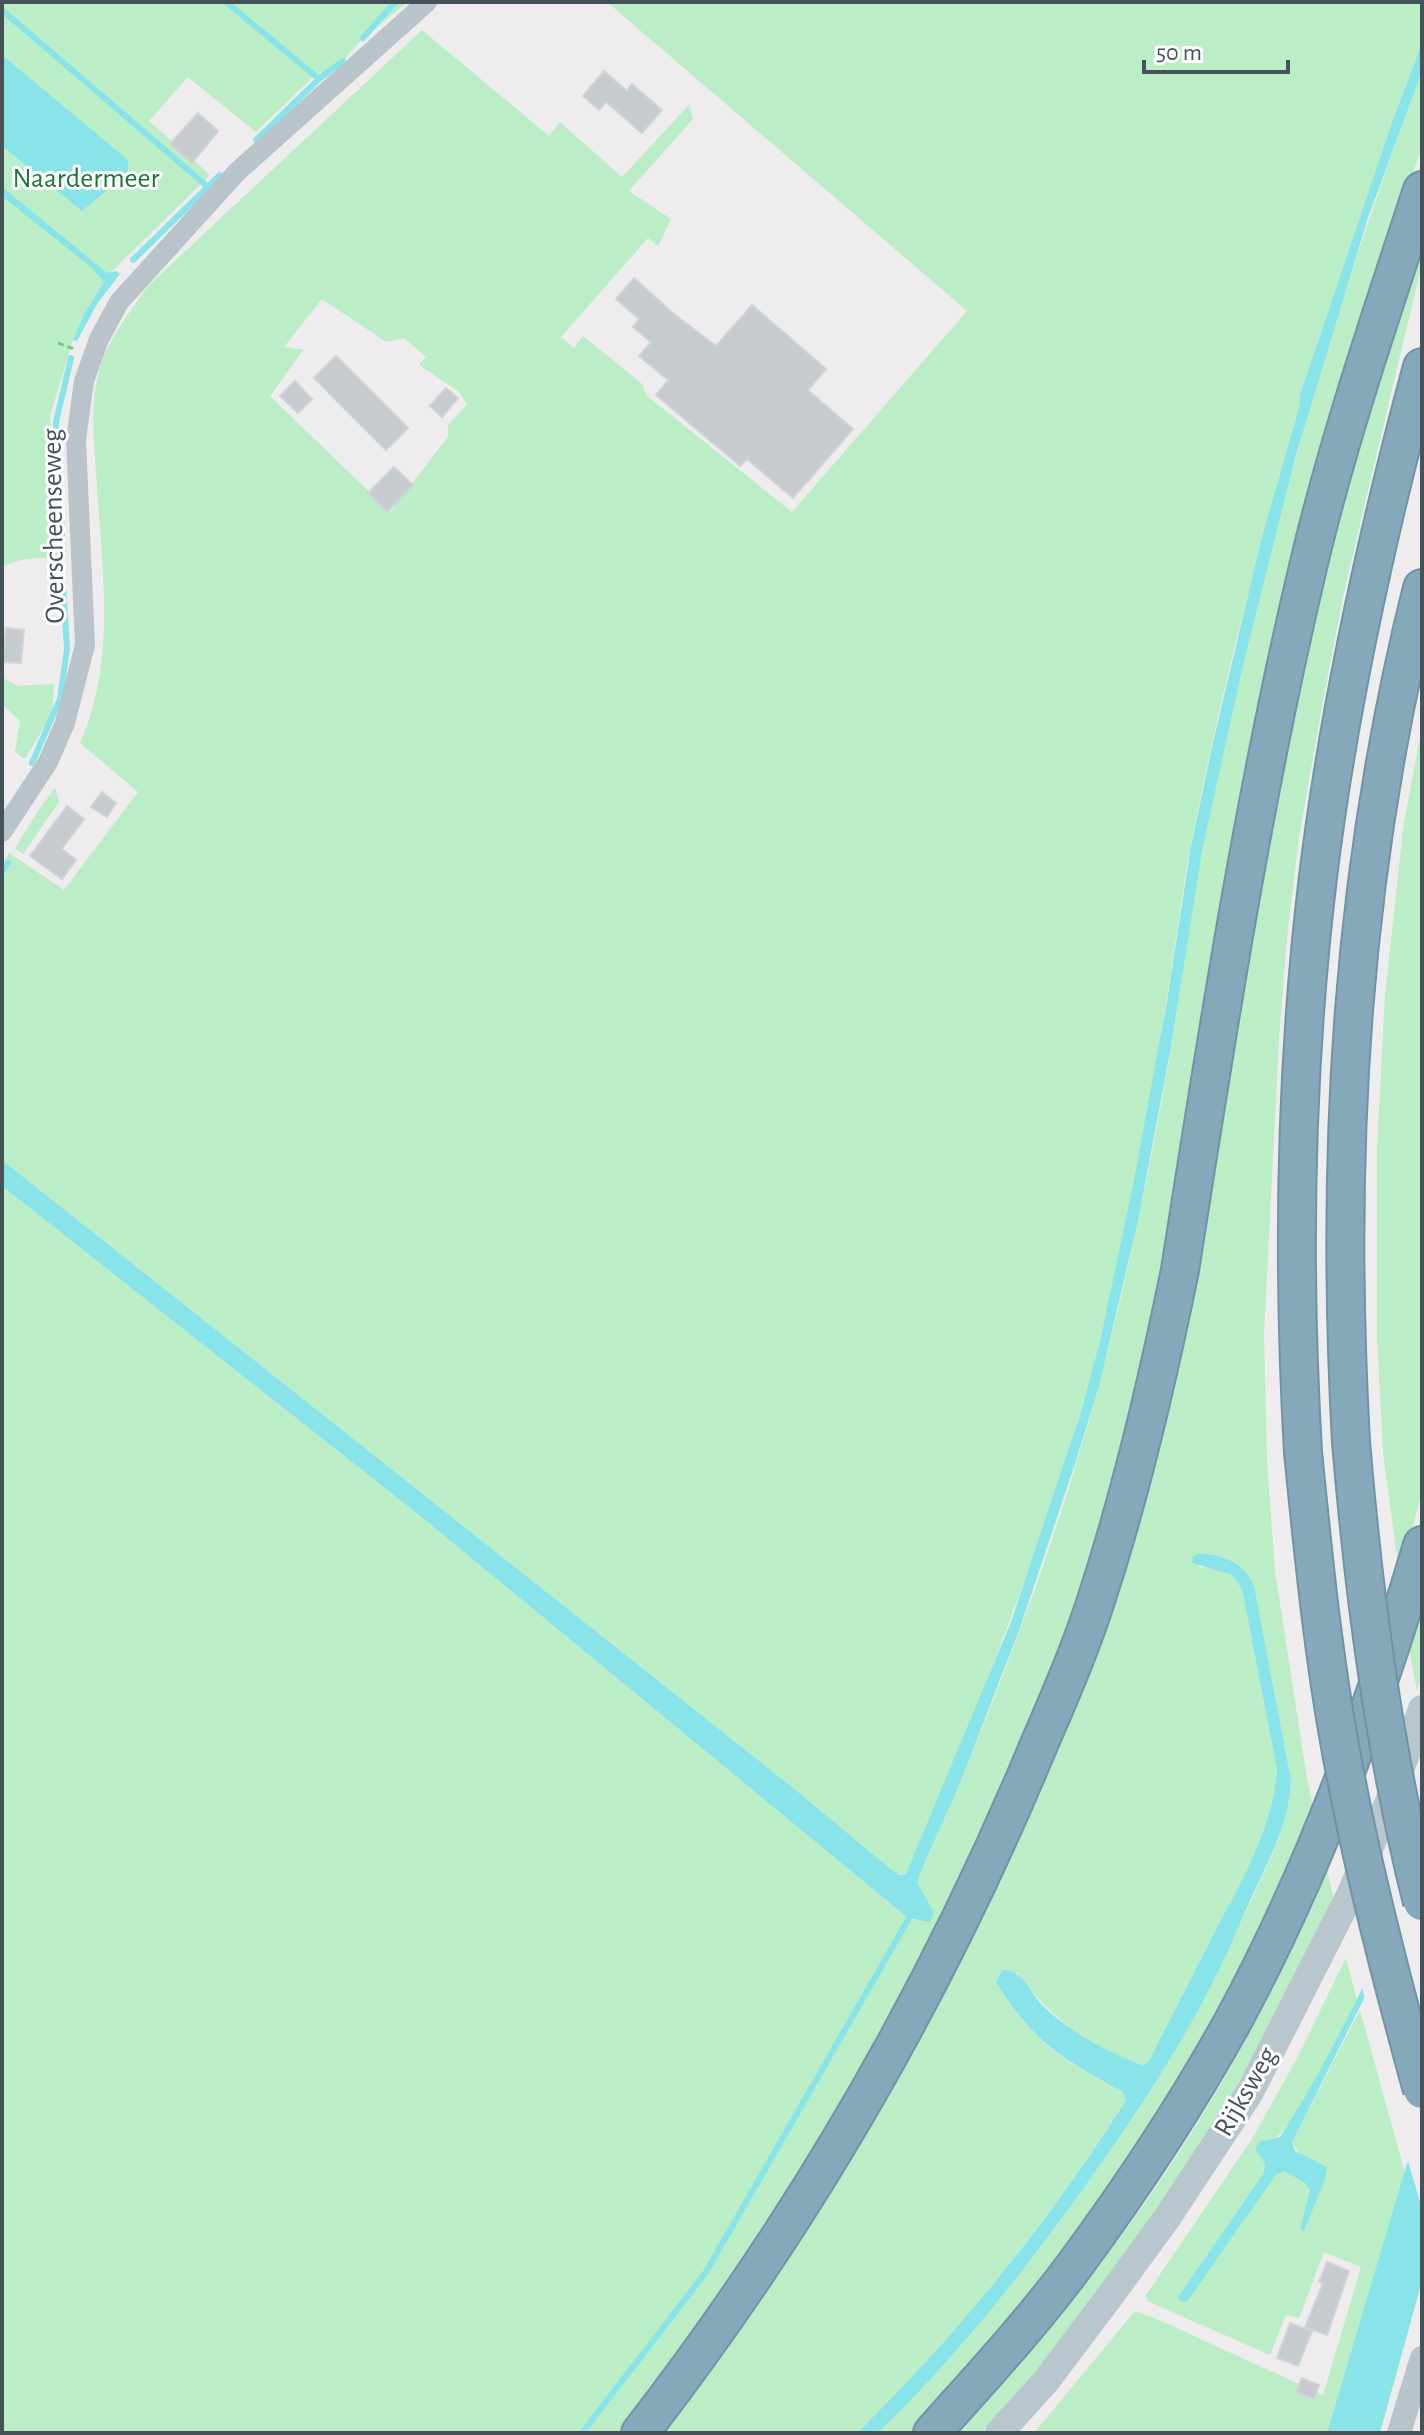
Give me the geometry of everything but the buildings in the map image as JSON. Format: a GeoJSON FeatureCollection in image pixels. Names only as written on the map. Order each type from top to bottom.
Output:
{"type":"FeatureCollection","features":[{"type":"Feature","properties":{"kind":"highway"},"geometry":{"type":"LineString","coordinates":[[640,2433],[748,2287],[839,2145],[921,1999],[995,1848],[1062,1691],[1099,1594],[1136,1464],[1171,1315],[1249,840],[1309,564],[1369,351],[1422,190]]}},
{"type":"Feature","properties":{"kind":"highway"},"geometry":{"type":"LineString","coordinates":[[1422,367],[1362,615],[1335,760],[1318,877],[1298,1143],[1297,1347],[1303,1452],[1320,1613],[1346,1781],[1371,1900],[1422,2090]]}},
{"type":"Feature","properties":{"kind":"highway"},"geometry":{"type":"LineString","coordinates":[[1422,588],[1386,760],[1364,895],[1348,1074],[1344,1290],[1351,1442],[1366,1593],[1385,1725],[1422,1902]]}},
{"type":"Feature","properties":{"kind":"highway"},"geometry":{"type":"LineString","coordinates":[[932,2433],[1076,2264],[1167,2131],[1233,2020],[1314,1854],[1390,1650],[1422,1545]]}},
{"type":"Feature","properties":{"kind":"main road","name":"Rijksweg"},"geometry":{"type":"LineString","coordinates":[[999,2433],[1046,2381],[1110,2296],[1167,2218],[1250,2092],[1351,1893],[1422,1709]]}},
{"type":"Feature","properties":{"kind":"street","name":"Overscheenseweg"},"geometry":{"type":"LineString","coordinates":[[2,832],[48,762],[65,723],[85,645],[76,440],[84,381],[99,339],[119,302],[237,172],[427,2]]}},
{"type":"Feature","properties":{"kind":"street"},"geometry":{"type":"LineString","coordinates":[[1399,2433],[1422,2358]]}},
{"type":"Feature","properties":{"kind":"path"},"geometry":{"type":"LineString","coordinates":[[58,343],[71,348]]}},
{"type":"Feature","properties":{"kind":"green space","name":"Naardermeer"},"geometry":{"type":"Polygon","coordinates":[[[2,2],[408,2],[363,38],[343,61],[319,79],[314,76],[256,132],[188,77],[149,121],[209,174],[103,280],[73,340],[50,416],[59,557],[24,559],[2,566],[2,2]]]}},
{"type":"Feature","properties":{"kind":"green space"},"geometry":{"type":"Polygon","coordinates":[[[607,2],[1422,2],[1422,43],[1391,125],[1300,395],[1227,680],[1191,845],[1128,1215],[1082,1408],[1038,1543],[989,1675],[909,1871],[901,1874],[893,1871],[797,1791],[2,1160],[2,864],[9,853],[64,890],[138,792],[80,743],[92,711],[103,644],[103,575],[93,412],[101,364],[112,340],[148,286],[422,30],[549,136],[560,122],[622,177],[689,105],[693,119],[629,191],[671,219],[658,246],[648,238],[561,337],[574,348],[583,336],[642,384],[647,396],[792,512],[967,311],[607,2]],[[322,299],[284,347],[303,350],[270,396],[390,512],[448,437],[448,425],[467,404],[458,391],[419,365],[426,357],[404,338],[386,342],[322,299]]]}},
{"type":"Feature","properties":{"kind":"green space"},"geometry":{"type":"Polygon","coordinates":[[[1422,71],[1422,146],[1392,234],[1122,1460],[1046,1690],[945,1920],[845,2107],[665,2378],[621,2433],[2,2433],[2,1186],[419,1515],[908,1918],[919,1920],[931,1915],[934,1912],[918,1884],[919,1877],[971,1755],[1042,1570],[1100,1380],[1148,1173],[1197,876],[1222,752],[1269,555],[1324,360],[1422,71]]]}},
{"type":"Feature","properties":{"kind":"green space"},"geometry":{"type":"Polygon","coordinates":[[[1422,212],[1422,263],[1344,592],[1299,837],[1279,1039],[1264,1335],[1267,1461],[1275,1571],[1315,1816],[1222,2015],[1107,2202],[936,2411],[914,2433],[878,2433],[940,2369],[998,2301],[1133,2117],[1174,2053],[1210,1988],[1281,1831],[1291,1780],[1254,1585],[1231,1561],[1199,1553],[1199,1567],[1230,1574],[1242,1589],[1277,1770],[1263,1832],[1246,1871],[1149,2061],[1142,2067],[1073,2029],[1045,2006],[1017,1973],[996,1982],[1022,2020],[1050,2048],[1123,2092],[1126,2100],[1066,2189],[1001,2274],[895,2395],[857,2433],[662,2433],[784,2266],[921,2036],[971,1941],[1020,1839],[1063,1731],[1145,1495],[1178,1366],[1205,1223],[1227,1073],[1288,728],[1338,518],[1422,212]]]}},
{"type":"Feature","properties":{"kind":"green space"},"geometry":{"type":"Polygon","coordinates":[[[2,677],[17,686],[54,684],[52,714],[25,759],[15,752],[20,721],[2,704],[2,677]]]}},
{"type":"Feature","properties":{"kind":"green space"},"geometry":{"type":"Polygon","coordinates":[[[1422,726],[1422,1490],[1400,1579],[1383,1452],[1377,1337],[1377,1149],[1385,995],[1403,829],[1422,726]]]}},
{"type":"Feature","properties":{"kind":"green space"},"geometry":{"type":"Polygon","coordinates":[[[55,788],[59,802],[23,854],[15,848],[55,788]]]}},
{"type":"Feature","properties":{"kind":"green space"},"geometry":{"type":"Polygon","coordinates":[[[1422,1604],[1422,1673],[1417,1691],[1409,1648],[1422,1604]]]}},
{"type":"Feature","properties":{"kind":"green space"},"geometry":{"type":"Polygon","coordinates":[[[1327,1870],[1334,1900],[1251,2069],[1091,2308],[981,2433],[956,2433],[1074,2298],[1179,2153],[1252,2028],[1327,1870]]]}},
{"type":"Feature","properties":{"kind":"green space"},"geometry":{"type":"Polygon","coordinates":[[[1346,1958],[1357,2000],[1327,2062],[1291,2121],[1260,2153],[1265,2164],[1263,2174],[1178,2297],[1275,2176],[1284,2171],[1305,2183],[1310,2192],[1300,2228],[1304,2230],[1325,2180],[1292,2142],[1360,2010],[1405,2173],[1327,2433],[1034,2433],[1135,2311],[1323,2395],[1361,2267],[1324,2252],[1299,2318],[1286,2315],[1270,2355],[1147,2301],[1146,2295],[1252,2139],[1295,2062],[1346,1958]]]}},
{"type":"Feature","properties":{"kind":"water"},"geometry":{"type":"Polygon","coordinates":[[[1422,43],[1422,71],[1368,218],[1296,455],[1242,669],[1202,851],[1171,1047],[1138,1221],[1100,1382],[1020,1628],[960,1783],[919,1876],[918,1884],[934,1912],[930,1922],[908,1918],[419,1515],[2,1186],[2,1160],[797,1791],[893,1871],[906,1874],[1011,1622],[1080,1415],[1101,1337],[1134,1180],[1167,1001],[1191,846],[1261,541],[1300,395],[1391,125],[1422,43]]]}},
{"type":"Feature","properties":{"kind":"water"},"geometry":{"type":"Polygon","coordinates":[[[2,55],[128,160],[128,172],[82,211],[2,146],[2,55]]]}},
{"type":"Feature","properties":{"kind":"water"},"geometry":{"type":"Polygon","coordinates":[[[2,187],[107,273],[116,271],[120,274],[97,304],[77,341],[73,340],[84,314],[104,282],[92,268],[2,196],[2,187]]]}},
{"type":"Feature","properties":{"kind":"water"},"geometry":{"type":"Polygon","coordinates":[[[1199,1553],[1232,1561],[1250,1577],[1254,1585],[1291,1780],[1290,1797],[1276,1844],[1220,1968],[1186,2032],[1105,2158],[1026,2266],[940,2369],[878,2433],[857,2433],[895,2395],[1001,2274],[1066,2189],[1126,2100],[1123,2092],[1066,2059],[1036,2035],[996,1982],[1002,1970],[1009,1970],[1020,1977],[1042,2005],[1077,2033],[1143,2066],[1149,2061],[1262,1834],[1277,1770],[1242,1589],[1232,1575],[1192,1563],[1193,1556],[1199,1553]]]}},
{"type":"Feature","properties":{"kind":"water"},"geometry":{"type":"Polygon","coordinates":[[[1391,1930],[1393,1941],[1292,2142],[1295,2151],[1327,2167],[1325,2180],[1304,2231],[1300,2229],[1310,2191],[1305,2183],[1284,2171],[1275,2176],[1188,2300],[1181,2302],[1178,2297],[1263,2174],[1265,2164],[1255,2149],[1259,2142],[1280,2137],[1296,2112],[1391,1930]]]}},
{"type":"Feature","properties":{"kind":"water"},"geometry":{"type":"Polygon","coordinates":[[[1422,2113],[1422,2281],[1380,2433],[1327,2433],[1422,2113]]]}},
{"type":"Feature","properties":{"kind":"pier"},"geometry":{"type":"Polygon","coordinates":[[[1418,1850],[1422,1880],[1397,1942],[1366,2005],[1361,1982],[1387,1929],[1418,1850]]]}},
{"type":"Feature","properties":{"kind":"pier"},"geometry":{"type":"Polygon","coordinates":[[[1422,2109],[1422,2209],[1406,2154],[1418,2112],[1422,2109]]]}},
{"type":"Feature","properties":{"kind":"waterway"},"geometry":{"type":"LineString","coordinates":[[226,2],[319,79]]}},
{"type":"Feature","properties":{"kind":"waterway"},"geometry":{"type":"LineString","coordinates":[[363,38],[395,2]]}},
{"type":"Feature","properties":{"kind":"waterway"},"geometry":{"type":"LineString","coordinates":[[2,10],[208,187]]}},
{"type":"Feature","properties":{"kind":"waterway"},"geometry":{"type":"LineString","coordinates":[[256,140],[319,79],[343,61]]}},
{"type":"Feature","properties":{"kind":"waterway"},"geometry":{"type":"LineString","coordinates":[[133,260],[220,175]]}},
{"type":"Feature","properties":{"kind":"waterway"},"geometry":{"type":"LineString","coordinates":[[63,557],[56,422],[71,358]]}},
{"type":"Feature","properties":{"kind":"waterway"},"geometry":{"type":"LineString","coordinates":[[32,763],[60,699],[67,649],[63,583]]}},
{"type":"Feature","properties":{"kind":"waterway"},"geometry":{"type":"LineString","coordinates":[[2,871],[8,863]]}},
{"type":"Feature","properties":{"kind":"waterway"},"geometry":{"type":"LineString","coordinates":[[582,2433],[706,2272],[909,1918]]}}]}
